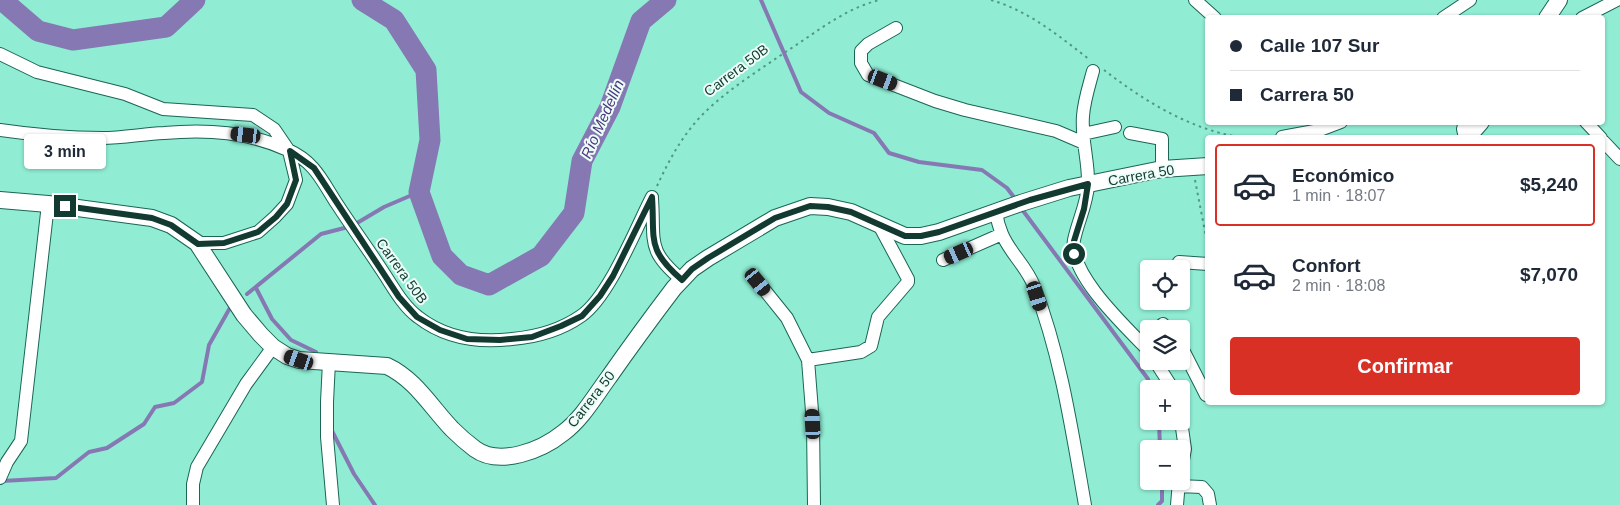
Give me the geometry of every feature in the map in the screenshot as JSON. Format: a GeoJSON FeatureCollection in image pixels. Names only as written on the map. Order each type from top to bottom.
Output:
{"type":"FeatureCollection","features":[{"type":"Feature","properties":{"kind":"main road"},"geometry":{"type":"LineString","coordinates":[[1549,15],[1559,0]]}},
{"type":"Feature","properties":{"kind":"main road"},"geometry":{"type":"LineString","coordinates":[[1469,135],[1478,125]]}},
{"type":"Feature","properties":{"kind":"main road","name":"Carrera 50"},"geometry":{"type":"LineString","coordinates":[[0,200],[48,204],[152,218],[171,225],[198,244],[244,315],[260,335],[273,347],[287,356],[299,360],[387,366],[410,381],[453,430],[477,450],[496,457],[522,454],[545,446],[565,432],[586,408],[674,288],[692,269],[775,218],[810,206],[828,207],[851,212],[905,236],[921,236],[939,232],[1018,204],[1088,184],[1162,169],[1200,166]]}},
{"type":"Feature","properties":{"kind":"street"},"geometry":{"type":"LineString","coordinates":[[1195,0],[1212,15]]}},
{"type":"Feature","properties":{"kind":"street"},"geometry":{"type":"LineString","coordinates":[[1448,15],[1470,0]]}},
{"type":"Feature","properties":{"kind":"street"},"geometry":{"type":"LineString","coordinates":[[1588,15],[1617,0]]}},
{"type":"Feature","properties":{"kind":"street"},"geometry":{"type":"LineString","coordinates":[[896,28],[868,44],[861,52],[861,63],[868,75],[935,101],[965,110],[1083,138],[1115,127]]}},
{"type":"Feature","properties":{"kind":"street"},"geometry":{"type":"LineString","coordinates":[[0,54],[37,72],[125,94],[163,110],[253,116],[274,129],[290,151],[296,180],[287,204],[276,217],[258,232],[224,243],[198,244]]}},
{"type":"Feature","properties":{"kind":"street"},"geometry":{"type":"LineString","coordinates":[[1094,66],[1084,106],[1083,138],[1088,184],[1084,209],[1074,241],[1074,254],[1080,268],[1112,313],[1140,338]]}},
{"type":"Feature","properties":{"kind":"street"},"geometry":{"type":"LineString","coordinates":[[1307,135],[1320,134],[1335,125]]}},
{"type":"Feature","properties":{"kind":"street"},"geometry":{"type":"LineString","coordinates":[[1589,125],[1599,135]]}},
{"type":"Feature","properties":{"kind":"street","name":"Carrera 50B"},"geometry":{"type":"LineString","coordinates":[[0,130],[39,136],[104,138],[167,132],[215,131],[246,135],[290,151],[314,168],[399,297],[417,317],[440,330],[467,339],[500,340],[532,337],[582,316],[600,296],[613,276],[652,197]]}},
{"type":"Feature","properties":{"kind":"street"},"geometry":{"type":"LineString","coordinates":[[1130,133],[1162,139],[1162,169]]}},
{"type":"Feature","properties":{"kind":"street"},"geometry":{"type":"LineString","coordinates":[[1605,142],[1620,159]]}},
{"type":"Feature","properties":{"kind":"street"},"geometry":{"type":"LineString","coordinates":[[652,197],[653,241],[656,251],[666,267],[682,280]]}},
{"type":"Feature","properties":{"kind":"street"},"geometry":{"type":"LineString","coordinates":[[0,478],[7,462],[21,441],[48,204]]}},
{"type":"Feature","properties":{"kind":"street"},"geometry":{"type":"LineString","coordinates":[[996,212],[1002,234],[1028,273],[1051,337],[1067,402],[1086,505]]}},
{"type":"Feature","properties":{"kind":"street"},"geometry":{"type":"LineString","coordinates":[[808,360],[861,352],[867,349],[870,346],[878,317],[907,284],[908,279],[879,226]]}},
{"type":"Feature","properties":{"kind":"street"},"geometry":{"type":"LineString","coordinates":[[943,260],[1002,234]]}},
{"type":"Feature","properties":{"kind":"street"},"geometry":{"type":"LineString","coordinates":[[1190,263],[1205,264]]}},
{"type":"Feature","properties":{"kind":"street"},"geometry":{"type":"LineString","coordinates":[[758,282],[786,318],[808,360],[813,424],[814,505]]}},
{"type":"Feature","properties":{"kind":"street"},"geometry":{"type":"LineString","coordinates":[[193,505],[193,484],[198,467],[246,384],[273,347]]}},
{"type":"Feature","properties":{"kind":"street"},"geometry":{"type":"LineString","coordinates":[[329,362],[327,437],[333,505]]}},
{"type":"Feature","properties":{"kind":"street"},"geometry":{"type":"LineString","coordinates":[[1190,362],[1205,393]]}},
{"type":"Feature","properties":{"kind":"street"},"geometry":{"type":"LineString","coordinates":[[1190,485],[1202,486],[1208,494],[1210,505]]}},
{"type":"Feature","properties":{"kind":"street"},"geometry":{"type":"LineString","coordinates":[[1177,505],[1178,490]]}},
{"type":"Feature","properties":{"kind":"path","name":"Carrera 50B"},"geometry":{"type":"LineString","coordinates":[[652,197],[676,146],[701,116],[722,96],[835,19],[862,4],[880,0]]}},
{"type":"Feature","properties":{"kind":"path"},"geometry":{"type":"LineString","coordinates":[[991,0],[1011,6],[1048,27],[1094,66],[1160,108],[1195,125],[1232,135]]}},
{"type":"Feature","properties":{"kind":"path"},"geometry":{"type":"LineString","coordinates":[[1200,166],[1205,217]]}},
{"type":"Feature","properties":{"kind":"waterway","name":"Río Medellín"},"geometry":{"type":"LineString","coordinates":[[2,0],[38,31],[73,40],[166,27],[195,0]]}},
{"type":"Feature","properties":{"kind":"waterway","name":"Río Medellín"},"geometry":{"type":"LineString","coordinates":[[362,0],[394,20],[426,70],[430,140],[419,192],[442,256],[461,275],[489,285],[541,256],[574,213],[582,161],[610,107],[641,21],[666,0]]}},
{"type":"Feature","properties":{"kind":"waterway"},"geometry":{"type":"LineString","coordinates":[[761,0],[801,92],[829,113],[874,133],[889,153],[919,162],[982,170],[1007,188],[1016,200]]}},
{"type":"Feature","properties":{"kind":"waterway"},"geometry":{"type":"LineString","coordinates":[[247,294],[321,234],[352,226],[384,207],[419,192]]}},
{"type":"Feature","properties":{"kind":"waterway"},"geometry":{"type":"LineString","coordinates":[[1021,208],[1148,380]]}},
{"type":"Feature","properties":{"kind":"waterway"},"geometry":{"type":"LineString","coordinates":[[256,288],[272,319],[291,340],[316,352]]}},
{"type":"Feature","properties":{"kind":"waterway"},"geometry":{"type":"LineString","coordinates":[[2,481],[56,478],[89,452],[107,448],[144,424],[155,407],[174,403],[202,382],[209,345],[231,306]]}},
{"type":"Feature","properties":{"kind":"waterway"},"geometry":{"type":"LineString","coordinates":[[331,429],[354,474],[375,505]]}},
{"type":"Feature","properties":{"kind":"waterway"},"geometry":{"type":"LineString","coordinates":[[1159,430],[1160,440]]}},
{"type":"Feature","properties":{"kind":"waterway"},"geometry":{"type":"LineString","coordinates":[[1158,505],[1162,501],[1162,490]]}},
{"type":"Feature","properties":{"kind":"route"},"geometry":{"type":"LineString","coordinates":[[65,206],[152,218],[171,225],[198,244],[224,243],[258,232],[276,217],[287,204],[296,180],[290,151],[314,168],[399,297],[417,317],[440,330],[467,339],[500,340],[532,337],[582,316],[600,296],[613,276],[652,197],[653,241],[656,251],[666,267],[682,280],[692,269],[708,258],[775,218],[810,206],[828,207],[851,212],[905,236],[921,236],[939,232],[1030,200],[1088,184],[1084,209],[1074,241],[1074,254]]}}]}
